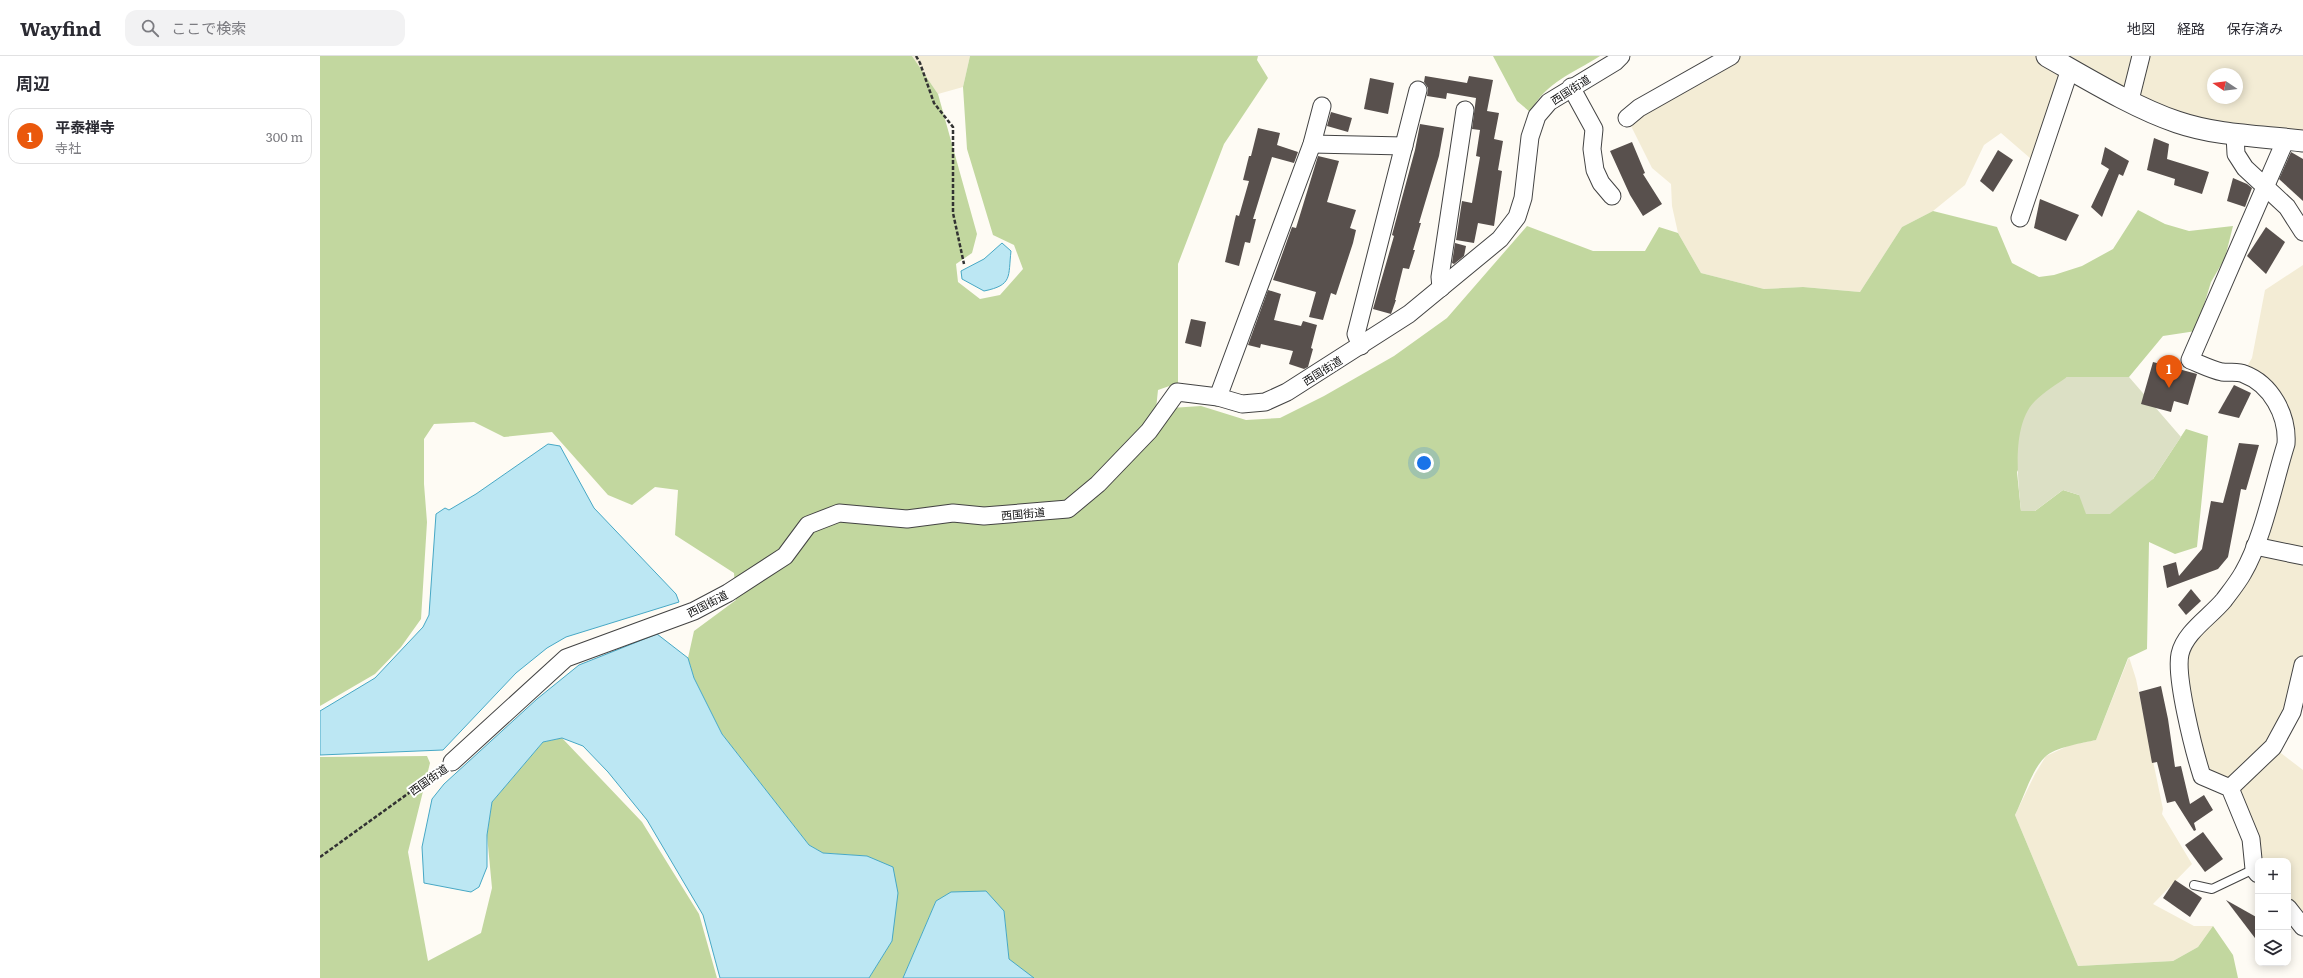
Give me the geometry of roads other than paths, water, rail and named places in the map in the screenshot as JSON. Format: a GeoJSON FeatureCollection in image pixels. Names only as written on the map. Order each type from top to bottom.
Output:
{"type":"FeatureCollection","features":[{"type":"Feature","properties":{"kind":"street","name":"西国街道"},"geometry":{"type":"LineString","coordinates":[[452,762],[566,658],[694,611],[728,593],[784,556],[808,525],[839,513],[907,519],[953,513],[984,516],[1068,509],[1098,484],[1149,431],[1177,392],[1218,397],[1242,404],[1265,402],[1287,392],[1409,314],[1500,239],[1516,217],[1523,198],[1530,136],[1537,116],[1549,102],[1571,87],[1615,62],[1621,56]]}},
{"type":"Feature","properties":{"kind":"street"},"geometry":{"type":"LineString","coordinates":[[1627,118],[1639,108],[1731,56]]}},
{"type":"Feature","properties":{"kind":"street"},"geometry":{"type":"LineString","coordinates":[[2047,56],[2130,100],[2177,122],[2235,135],[2294,140],[2265,188],[2190,360],[2221,372],[2243,373],[2256,380],[2272,394],[2282,418],[2286,433],[2286,444],[2255,546],[2243,573],[2224,601],[2188,638],[2180,654],[2180,671],[2192,743],[2202,776],[2230,788],[2251,839],[2255,865]]}},
{"type":"Feature","properties":{"kind":"street"},"geometry":{"type":"LineString","coordinates":[[2130,100],[2141,56]]}},
{"type":"Feature","properties":{"kind":"street"},"geometry":{"type":"LineString","coordinates":[[2020,218],[2070,69]]}},
{"type":"Feature","properties":{"kind":"street"},"geometry":{"type":"LineString","coordinates":[[1571,87],[1594,129],[1592,149],[1595,170],[1601,183],[1612,196]]}},
{"type":"Feature","properties":{"kind":"street"},"geometry":{"type":"LineString","coordinates":[[1361,346],[1356,334],[1418,90]]}},
{"type":"Feature","properties":{"kind":"street"},"geometry":{"type":"LineString","coordinates":[[1218,397],[1312,144],[1322,106]]}},
{"type":"Feature","properties":{"kind":"street"},"geometry":{"type":"LineString","coordinates":[[1441,288],[1440,277],[1465,110]]}},
{"type":"Feature","properties":{"kind":"street"},"geometry":{"type":"LineString","coordinates":[[2235,135],[2236,154],[2245,168],[2287,207],[2303,232]]}},
{"type":"Feature","properties":{"kind":"street"},"geometry":{"type":"LineString","coordinates":[[1312,144],[1404,146]]}},
{"type":"Feature","properties":{"kind":"street"},"geometry":{"type":"LineString","coordinates":[[2255,546],[2303,556]]}},
{"type":"Feature","properties":{"kind":"street"},"geometry":{"type":"LineString","coordinates":[[2230,788],[2273,747],[2292,712],[2303,665]]}},
{"type":"Feature","properties":{"kind":"street"},"geometry":{"type":"LineString","coordinates":[[2291,912],[2303,927]]}},
{"type":"Feature","properties":{"kind":"lane"},"geometry":{"type":"LineString","coordinates":[[2194,885],[2212,889],[2255,871]]}},
{"type":"Feature","properties":{"kind":"water"},"geometry":{"type":"Polygon","coordinates":[[[1002,243],[1011,251],[1009,274],[1004,283],[993,289],[984,291],[962,279],[961,271],[984,259],[1002,243]]]}},
{"type":"Feature","properties":{"kind":"water"},"geometry":{"type":"Polygon","coordinates":[[[548,444],[560,446],[594,508],[676,594],[679,602],[566,637],[547,648],[516,673],[443,750],[320,755],[320,711],[375,678],[423,627],[429,615],[436,514],[445,508],[449,510],[476,494],[548,444]]]}},
{"type":"Feature","properties":{"kind":"water"},"geometry":{"type":"Polygon","coordinates":[[[657,634],[688,658],[694,678],[722,734],[809,845],[823,853],[867,856],[893,867],[898,893],[892,941],[869,978],[720,978],[703,915],[647,820],[608,772],[583,746],[562,738],[543,742],[492,802],[487,835],[487,867],[479,887],[471,892],[424,883],[422,847],[432,799],[444,784],[537,699],[579,665],[657,634]]]}},
{"type":"Feature","properties":{"kind":"water"},"geometry":{"type":"Polygon","coordinates":[[[986,891],[1004,911],[1009,959],[1034,978],[903,978],[936,901],[951,892],[986,891]]]}},
{"type":"Feature","properties":{"kind":"place","name":"平泰禅寺"},"geometry":{"type":"Point","coordinates":[2169,388]}}]}
